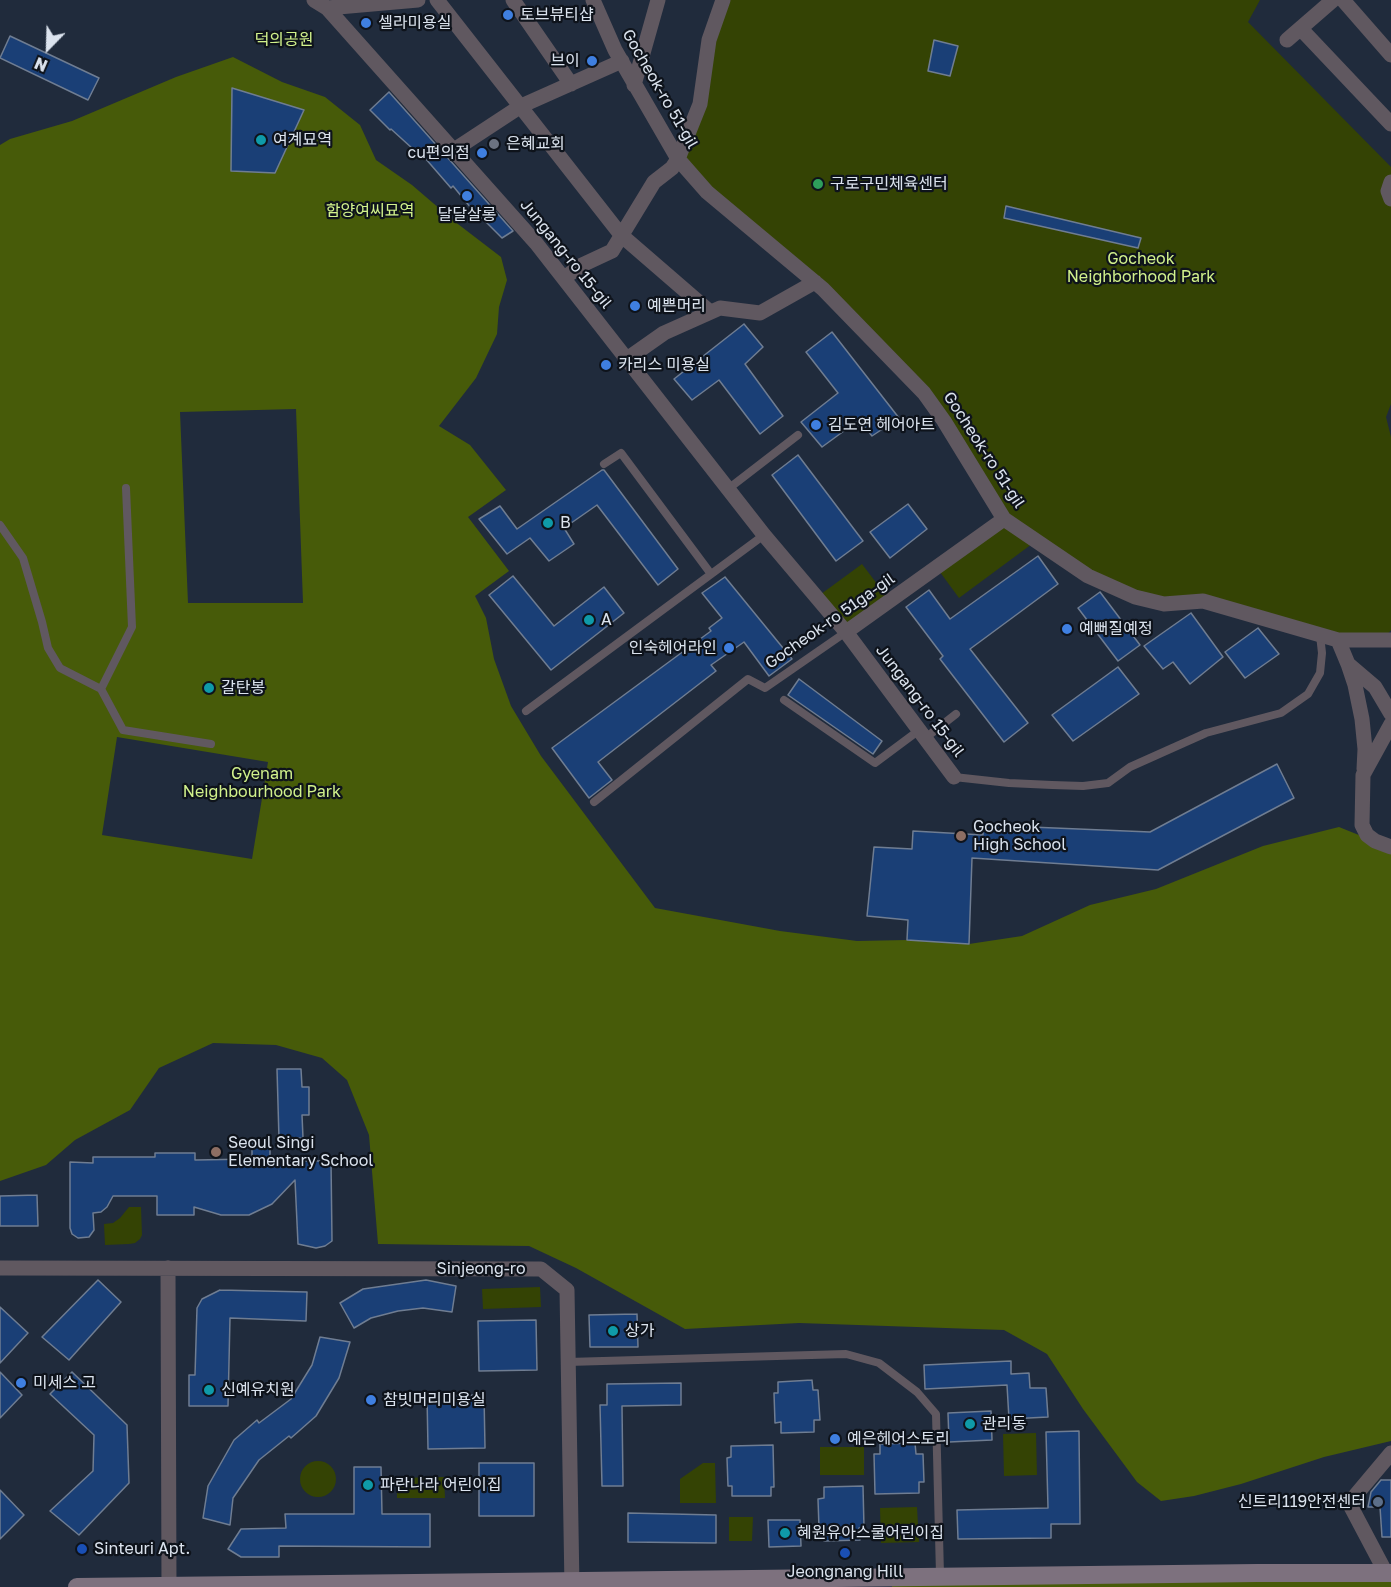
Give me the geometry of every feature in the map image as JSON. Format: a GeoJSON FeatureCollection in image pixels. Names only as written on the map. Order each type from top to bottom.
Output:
{"type":"FeatureCollection","features":[{"type":"Feature","properties":{"kind":"main road"},"geometry":{"type":"LineString","coordinates":[[77,1587],[572,1584],[1389,1573]]}},
{"type":"Feature","properties":{"kind":"street","name":"Jungang-ro 15-gil"},"geometry":{"type":"LineString","coordinates":[[319,2],[418,0]]}},
{"type":"Feature","properties":{"kind":"street"},"geometry":{"type":"LineString","coordinates":[[437,0],[621,235],[710,312]]}},
{"type":"Feature","properties":{"kind":"street"},"geometry":{"type":"LineString","coordinates":[[513,0],[571,84]]}},
{"type":"Feature","properties":{"kind":"street","name":"Gocheok-ro 51-gil"},"geometry":{"type":"LineString","coordinates":[[593,0],[634,85],[678,159],[707,192],[815,282],[924,393],[944,421],[1004,519],[1088,576],[1135,597],[1164,604],[1203,601],[1338,640],[1391,640]]}},
{"type":"Feature","properties":{"kind":"street"},"geometry":{"type":"LineString","coordinates":[[634,85],[658,0]]}},
{"type":"Feature","properties":{"kind":"street"},"geometry":{"type":"LineString","coordinates":[[564,278],[582,265],[612,251],[654,182],[672,168],[678,159],[700,104],[709,40],[723,0]]}},
{"type":"Feature","properties":{"kind":"street"},"geometry":{"type":"LineString","coordinates":[[1287,40],[1333,0]]}},
{"type":"Feature","properties":{"kind":"street"},"geometry":{"type":"LineString","coordinates":[[1343,0],[1391,55]]}},
{"type":"Feature","properties":{"kind":"street","name":"Jungang-ro 15-gil"},"geometry":{"type":"LineString","coordinates":[[319,2],[536,243],[764,535],[846,632],[954,777]]}},
{"type":"Feature","properties":{"kind":"street"},"geometry":{"type":"LineString","coordinates":[[1301,29],[1391,124]]}},
{"type":"Feature","properties":{"kind":"street"},"geometry":{"type":"LineString","coordinates":[[453,150],[521,106],[622,62]]}},
{"type":"Feature","properties":{"kind":"street"},"geometry":{"type":"LineString","coordinates":[[1391,182],[1388,191],[1391,199]]}},
{"type":"Feature","properties":{"kind":"street"},"geometry":{"type":"LineString","coordinates":[[627,359],[664,333],[710,312],[720,308],[760,313],[815,282]]}},
{"type":"Feature","properties":{"kind":"street","name":"Gocheok-ro 51ga-gil"},"geometry":{"type":"LineString","coordinates":[[846,632],[1004,519]]}},
{"type":"Feature","properties":{"kind":"street"},"geometry":{"type":"LineString","coordinates":[[1338,640],[1355,685],[1364,736],[1362,825],[1367,835],[1391,847]]}},
{"type":"Feature","properties":{"kind":"street"},"geometry":{"type":"LineString","coordinates":[[1348,664],[1375,687],[1391,714]]}},
{"type":"Feature","properties":{"kind":"street"},"geometry":{"type":"LineString","coordinates":[[1363,775],[1384,754],[1391,724]]}},
{"type":"Feature","properties":{"kind":"street","name":"Sinjeong-ro"},"geometry":{"type":"LineString","coordinates":[[0,1268],[541,1269],[567,1290],[572,1584]]}},
{"type":"Feature","properties":{"kind":"street"},"geometry":{"type":"LineString","coordinates":[[168,1268],[169,1586]]}},
{"type":"Feature","properties":{"kind":"street"},"geometry":{"type":"LineString","coordinates":[[1389,1573],[1349,1503],[1391,1453]]}},
{"type":"Feature","properties":{"kind":"lane"},"geometry":{"type":"LineString","coordinates":[[728,489],[798,435]]}},
{"type":"Feature","properties":{"kind":"lane"},"geometry":{"type":"LineString","coordinates":[[604,464],[621,453],[711,574]]}},
{"type":"Feature","properties":{"kind":"lane"},"geometry":{"type":"LineString","coordinates":[[101,689],[132,627],[126,488]]}},
{"type":"Feature","properties":{"kind":"lane"},"geometry":{"type":"LineString","coordinates":[[0,525],[23,558],[48,648],[60,668],[101,689],[123,730],[211,744]]}},
{"type":"Feature","properties":{"kind":"lane"},"geometry":{"type":"LineString","coordinates":[[526,711],[764,535]]}},
{"type":"Feature","properties":{"kind":"lane","name":"Gocheok-ro 51ga-gil"},"geometry":{"type":"LineString","coordinates":[[594,802],[748,680],[765,688],[846,632]]}},
{"type":"Feature","properties":{"kind":"lane","name":"Jungang-ro 15-gil"},"geometry":{"type":"LineString","coordinates":[[954,777],[1009,783],[1083,786],[1108,783],[1131,767],[1206,733],[1281,712],[1308,694],[1320,673],[1322,653],[1320,634]]}},
{"type":"Feature","properties":{"kind":"lane"},"geometry":{"type":"LineString","coordinates":[[784,700],[875,763],[956,714]]}},
{"type":"Feature","properties":{"kind":"lane"},"geometry":{"type":"LineString","coordinates":[[568,1362],[846,1354],[879,1363],[917,1392],[936,1414],[930,1580]]}},
{"type":"Feature","properties":{"kind":"green space","name":"Gocheok Neighborhood Park"},"geometry":{"type":"Polygon","coordinates":[[[723,0],[1260,0],[1248,22],[1391,167],[1391,404],[1386,417],[1391,437],[1391,630],[1383,640],[1338,640],[1203,601],[1135,597],[1036,541],[959,598],[937,568],[1004,519],[924,393],[678,159],[723,0]]]}},
{"type":"Feature","properties":{"kind":"green space","name":"Gyenam Neighbourhood Park"},"geometry":{"type":"Polygon","coordinates":[[[233,57],[282,82],[325,97],[360,125],[376,160],[412,185],[501,257],[507,280],[499,307],[497,334],[476,378],[439,426],[470,445],[506,490],[468,517],[509,571],[475,596],[486,618],[494,659],[511,706],[541,756],[655,908],[780,931],[857,941],[907,940],[969,944],[1022,936],[1090,905],[1156,889],[1263,846],[1339,827],[1391,848],[1391,1441],[1324,1457],[1241,1484],[1194,1496],[1161,1501],[1137,1482],[1083,1409],[1047,1354],[1004,1330],[799,1323],[685,1329],[576,1268],[529,1246],[378,1244],[369,1135],[347,1080],[322,1058],[276,1045],[213,1043],[159,1068],[130,1110],[75,1140],[46,1165],[0,1181],[0,145],[10,139],[72,121],[176,77],[233,57]],[[296,409],[180,412],[188,603],[303,603],[296,409]],[[117,737],[102,835],[252,859],[268,762],[117,737]]]}},
{"type":"Feature","properties":{"kind":"green space"},"geometry":{"type":"Polygon","coordinates":[[[862,564],[890,601],[846,632],[817,597],[862,564]]]}},
{"type":"Feature","properties":{"kind":"green space"},"geometry":{"type":"Polygon","coordinates":[[[129,1207],[141,1207],[142,1235],[140,1239],[135,1243],[105,1245],[104,1224],[113,1223],[129,1207]]]}},
{"type":"Feature","properties":{"kind":"green space"},"geometry":{"type":"Polygon","coordinates":[[[540,1287],[541,1307],[483,1309],[482,1289],[540,1287]]]}},
{"type":"Feature","properties":{"kind":"green space"},"geometry":{"type":"Polygon","coordinates":[[[1036,1433],[1037,1475],[1004,1476],[1003,1434],[1036,1433]]]}},
{"type":"Feature","properties":{"kind":"green space"},"geometry":{"type":"Polygon","coordinates":[[[820,1447],[864,1447],[864,1475],[820,1475],[820,1447]]]}},
{"type":"Feature","properties":{"kind":"green space"},"geometry":{"type":"Polygon","coordinates":[[[318,1461],[331,1466],[336,1479],[331,1492],[318,1497],[305,1492],[300,1479],[305,1466],[318,1461]]]}},
{"type":"Feature","properties":{"kind":"green space"},"geometry":{"type":"Polygon","coordinates":[[[703,1463],[715,1463],[716,1503],[680,1503],[680,1479],[703,1463]]]}},
{"type":"Feature","properties":{"kind":"green space"},"geometry":{"type":"Polygon","coordinates":[[[444,1477],[445,1498],[397,1498],[397,1478],[444,1477]]]}},
{"type":"Feature","properties":{"kind":"green space"},"geometry":{"type":"Polygon","coordinates":[[[917,1507],[919,1542],[881,1543],[880,1508],[917,1507]]]}},
{"type":"Feature","properties":{"kind":"green space"},"geometry":{"type":"Polygon","coordinates":[[[729,1517],[753,1517],[752,1541],[729,1541],[729,1517]]]}},
{"type":"Feature","properties":{"kind":"green space"},"geometry":{"type":"Polygon","coordinates":[[[1391,1573],[1391,1587],[892,1587],[893,1577],[1391,1573]]]}},
{"type":"Feature","properties":{"kind":"building"},"geometry":{"type":"Polygon","coordinates":[[[10,36],[99,78],[88,100],[0,58],[10,36]]]}},
{"type":"Feature","properties":{"kind":"building"},"geometry":{"type":"Polygon","coordinates":[[[934,40],[958,46],[950,76],[928,71],[934,40]]]}},
{"type":"Feature","properties":{"kind":"building","name":"여계묘역"},"geometry":{"type":"Polygon","coordinates":[[[232,88],[304,110],[275,173],[231,171],[232,88]]]}},
{"type":"Feature","properties":{"kind":"building"},"geometry":{"type":"Polygon","coordinates":[[[389,92],[513,231],[502,238],[476,214],[453,186],[451,188],[425,158],[390,130],[370,110],[389,92]]]}},
{"type":"Feature","properties":{"kind":"building"},"geometry":{"type":"Polygon","coordinates":[[[1006,206],[1141,238],[1138,248],[1004,218],[1006,206]]]}},
{"type":"Feature","properties":{"kind":"building"},"geometry":{"type":"Polygon","coordinates":[[[744,324],[763,347],[745,364],[783,416],[760,434],[719,380],[692,400],[674,379],[744,324]]]}},
{"type":"Feature","properties":{"kind":"building"},"geometry":{"type":"Polygon","coordinates":[[[832,332],[899,418],[872,436],[859,420],[822,447],[801,422],[838,393],[806,352],[832,332]]]}},
{"type":"Feature","properties":{"kind":"building"},"geometry":{"type":"Polygon","coordinates":[[[798,455],[863,541],[836,561],[772,475],[798,455]]]}},
{"type":"Feature","properties":{"kind":"building","name":"B"},"geometry":{"type":"Polygon","coordinates":[[[602,470],[678,569],[658,585],[597,505],[564,528],[574,544],[549,561],[530,538],[507,554],[479,519],[500,506],[517,529],[602,470]]]}},
{"type":"Feature","properties":{"kind":"building"},"geometry":{"type":"Polygon","coordinates":[[[908,504],[927,529],[890,558],[870,532],[908,504]]]}},
{"type":"Feature","properties":{"kind":"building"},"geometry":{"type":"Polygon","coordinates":[[[1038,556],[1058,584],[970,649],[1028,723],[1004,742],[940,659],[943,656],[906,607],[929,590],[950,619],[1038,556]]]}},
{"type":"Feature","properties":{"kind":"building","name":"A"},"geometry":{"type":"Polygon","coordinates":[[[513,576],[554,626],[604,587],[624,613],[551,670],[489,595],[513,576]]]}},
{"type":"Feature","properties":{"kind":"building"},"geometry":{"type":"Polygon","coordinates":[[[725,577],[792,659],[769,676],[744,642],[711,665],[716,671],[598,762],[612,780],[589,798],[552,748],[711,631],[709,628],[722,618],[702,593],[725,577]]]}},
{"type":"Feature","properties":{"kind":"building"},"geometry":{"type":"Polygon","coordinates":[[[1100,592],[1140,645],[1118,661],[1078,608],[1100,592]]]}},
{"type":"Feature","properties":{"kind":"building"},"geometry":{"type":"Polygon","coordinates":[[[1191,613],[1223,657],[1190,684],[1173,662],[1163,669],[1144,646],[1191,613]]]}},
{"type":"Feature","properties":{"kind":"building"},"geometry":{"type":"Polygon","coordinates":[[[1258,628],[1279,654],[1245,678],[1225,652],[1258,628]]]}},
{"type":"Feature","properties":{"kind":"building"},"geometry":{"type":"Polygon","coordinates":[[[1118,667],[1139,694],[1073,741],[1052,715],[1118,667]]]}},
{"type":"Feature","properties":{"kind":"building"},"geometry":{"type":"Polygon","coordinates":[[[799,679],[882,741],[873,754],[788,695],[799,679]]]}},
{"type":"Feature","properties":{"kind":"building"},"geometry":{"type":"Polygon","coordinates":[[[1277,764],[1294,798],[1158,870],[972,858],[969,944],[907,940],[908,920],[867,916],[874,847],[912,849],[913,831],[983,835],[983,825],[1150,832],[1277,764]]]}},
{"type":"Feature","properties":{"kind":"building"},"geometry":{"type":"Polygon","coordinates":[[[277,1069],[301,1069],[302,1087],[309,1087],[309,1115],[302,1115],[303,1138],[279,1139],[277,1069]]]}},
{"type":"Feature","properties":{"kind":"building"},"geometry":{"type":"Polygon","coordinates":[[[252,1141],[270,1141],[270,1161],[331,1161],[332,1241],[316,1248],[298,1244],[295,1180],[272,1204],[249,1215],[221,1215],[194,1207],[194,1215],[157,1215],[157,1196],[113,1196],[107,1207],[101,1212],[93,1213],[94,1230],[89,1237],[78,1238],[72,1234],[70,1228],[70,1162],[93,1163],[93,1157],[155,1157],[155,1153],[195,1153],[195,1160],[252,1159],[252,1141]]]}},
{"type":"Feature","properties":{"kind":"building"},"geometry":{"type":"Polygon","coordinates":[[[37,1195],[38,1226],[0,1226],[0,1196],[37,1195]]]}},
{"type":"Feature","properties":{"kind":"building"},"geometry":{"type":"Polygon","coordinates":[[[98,1280],[121,1302],[69,1360],[42,1337],[98,1280]]]}},
{"type":"Feature","properties":{"kind":"building"},"geometry":{"type":"Polygon","coordinates":[[[426,1280],[456,1286],[452,1312],[423,1308],[398,1311],[371,1318],[354,1328],[340,1303],[363,1289],[426,1280]]]}},
{"type":"Feature","properties":{"kind":"building"},"geometry":{"type":"Polygon","coordinates":[[[220,1290],[307,1292],[306,1321],[230,1318],[228,1406],[189,1406],[189,1375],[195,1375],[197,1308],[202,1299],[220,1290]]]}},
{"type":"Feature","properties":{"kind":"building"},"geometry":{"type":"Polygon","coordinates":[[[0,1307],[28,1333],[0,1363],[0,1307]]]}},
{"type":"Feature","properties":{"kind":"building","name":"상가"},"geometry":{"type":"Polygon","coordinates":[[[637,1314],[638,1347],[590,1347],[589,1315],[637,1314]]]}},
{"type":"Feature","properties":{"kind":"building"},"geometry":{"type":"Polygon","coordinates":[[[536,1320],[537,1370],[479,1371],[478,1321],[536,1320]]]}},
{"type":"Feature","properties":{"kind":"building"},"geometry":{"type":"Polygon","coordinates":[[[320,1337],[350,1342],[339,1378],[316,1416],[291,1438],[289,1436],[259,1460],[233,1498],[230,1525],[203,1518],[208,1486],[234,1440],[257,1420],[259,1423],[291,1399],[312,1365],[320,1337]]]}},
{"type":"Feature","properties":{"kind":"building"},"geometry":{"type":"Polygon","coordinates":[[[1011,1361],[1011,1374],[1029,1373],[1030,1388],[1046,1388],[1048,1417],[1009,1419],[1007,1385],[925,1389],[924,1365],[1011,1361]]]}},
{"type":"Feature","properties":{"kind":"building"},"geometry":{"type":"Polygon","coordinates":[[[0,1372],[22,1395],[0,1418],[0,1372]]]}},
{"type":"Feature","properties":{"kind":"building"},"geometry":{"type":"Polygon","coordinates":[[[72,1372],[127,1425],[129,1483],[79,1535],[50,1511],[93,1471],[94,1435],[50,1394],[72,1372]]]}},
{"type":"Feature","properties":{"kind":"building"},"geometry":{"type":"Polygon","coordinates":[[[812,1380],[813,1390],[818,1390],[820,1420],[814,1420],[814,1432],[781,1433],[781,1422],[775,1423],[774,1393],[778,1393],[778,1382],[812,1380]]]}},
{"type":"Feature","properties":{"kind":"building"},"geometry":{"type":"Polygon","coordinates":[[[681,1383],[681,1405],[622,1406],[623,1486],[602,1486],[600,1405],[607,1405],[607,1384],[681,1383]]]}},
{"type":"Feature","properties":{"kind":"building"},"geometry":{"type":"Polygon","coordinates":[[[484,1395],[485,1448],[428,1449],[427,1396],[484,1395]]]}},
{"type":"Feature","properties":{"kind":"building","name":"관리동"},"geometry":{"type":"Polygon","coordinates":[[[991,1411],[992,1440],[949,1442],[948,1413],[991,1411]]]}},
{"type":"Feature","properties":{"kind":"building"},"geometry":{"type":"Polygon","coordinates":[[[1079,1431],[1080,1524],[1051,1524],[1051,1538],[958,1539],[957,1510],[1048,1508],[1046,1432],[1079,1431]]]}},
{"type":"Feature","properties":{"kind":"building"},"geometry":{"type":"Polygon","coordinates":[[[915,1443],[916,1454],[923,1454],[924,1482],[919,1482],[919,1493],[875,1494],[874,1454],[880,1454],[880,1444],[915,1443]]]}},
{"type":"Feature","properties":{"kind":"building"},"geometry":{"type":"Polygon","coordinates":[[[773,1445],[774,1487],[771,1487],[771,1496],[732,1496],[732,1486],[728,1486],[727,1458],[731,1457],[731,1446],[773,1445]]]}},
{"type":"Feature","properties":{"kind":"building"},"geometry":{"type":"Polygon","coordinates":[[[479,1463],[534,1463],[534,1516],[479,1516],[479,1463]]]}},
{"type":"Feature","properties":{"kind":"building"},"geometry":{"type":"Polygon","coordinates":[[[354,1467],[381,1467],[382,1514],[430,1514],[430,1547],[279,1546],[279,1557],[241,1557],[228,1549],[241,1529],[286,1528],[285,1514],[354,1514],[354,1467]]]}},
{"type":"Feature","properties":{"kind":"building","name":"신트리119안전센터"},"geometry":{"type":"Polygon","coordinates":[[[1381,1480],[1391,1480],[1391,1537],[1382,1537],[1380,1507],[1368,1507],[1371,1492],[1381,1480]]]}},
{"type":"Feature","properties":{"kind":"building"},"geometry":{"type":"Polygon","coordinates":[[[863,1486],[864,1528],[859,1528],[860,1540],[824,1541],[824,1528],[819,1528],[818,1499],[824,1498],[824,1487],[863,1486]]]}},
{"type":"Feature","properties":{"kind":"building"},"geometry":{"type":"Polygon","coordinates":[[[0,1490],[24,1515],[0,1539],[0,1490]]]}},
{"type":"Feature","properties":{"kind":"building"},"geometry":{"type":"Polygon","coordinates":[[[628,1513],[716,1515],[716,1543],[628,1542],[628,1513]]]}},
{"type":"Feature","properties":{"kind":"building","name":"혜원유아스쿨어린이집"},"geometry":{"type":"Polygon","coordinates":[[[768,1520],[800,1520],[801,1546],[769,1547],[768,1520]]]}},
{"type":"Feature","properties":{"kind":"place","name":"토브뷰티샵"},"geometry":{"type":"Point","coordinates":[508,15]}},
{"type":"Feature","properties":{"kind":"place","name":"셀라미용실"},"geometry":{"type":"Point","coordinates":[366,23]}},
{"type":"Feature","properties":{"kind":"place","name":"브이"},"geometry":{"type":"Point","coordinates":[592,61]}},
{"type":"Feature","properties":{"kind":"place","name":"여계묘역"},"geometry":{"type":"Point","coordinates":[261,140]}},
{"type":"Feature","properties":{"kind":"place","name":"은혜교회"},"geometry":{"type":"Point","coordinates":[494,144]}},
{"type":"Feature","properties":{"kind":"place","name":"cu편의점"},"geometry":{"type":"Point","coordinates":[482,153]}},
{"type":"Feature","properties":{"kind":"place","name":"구로구민체육센터"},"geometry":{"type":"Point","coordinates":[818,184]}},
{"type":"Feature","properties":{"kind":"place","name":"달달살롱"},"geometry":{"type":"Point","coordinates":[467,196]}},
{"type":"Feature","properties":{"kind":"place","name":"예쁜머리"},"geometry":{"type":"Point","coordinates":[635,306]}},
{"type":"Feature","properties":{"kind":"place","name":"카리스 미용실"},"geometry":{"type":"Point","coordinates":[606,365]}},
{"type":"Feature","properties":{"kind":"place","name":"김도연 헤어아트"},"geometry":{"type":"Point","coordinates":[816,425]}},
{"type":"Feature","properties":{"kind":"place","name":"B"},"geometry":{"type":"Point","coordinates":[548,523]}},
{"type":"Feature","properties":{"kind":"place","name":"A"},"geometry":{"type":"Point","coordinates":[589,620]}},
{"type":"Feature","properties":{"kind":"place","name":"예뻐질예정"},"geometry":{"type":"Point","coordinates":[1067,629]}},
{"type":"Feature","properties":{"kind":"place","name":"인숙헤어라인"},"geometry":{"type":"Point","coordinates":[729,648]}},
{"type":"Feature","properties":{"kind":"place","name":"갈탄봉"},"geometry":{"type":"Point","coordinates":[209,688]}},
{"type":"Feature","properties":{"kind":"place","name":"Gocheok High School"},"geometry":{"type":"Point","coordinates":[961,836]}},
{"type":"Feature","properties":{"kind":"place","name":"Seoul Singi Elementary School"},"geometry":{"type":"Point","coordinates":[216,1152]}},
{"type":"Feature","properties":{"kind":"place","name":"상가"},"geometry":{"type":"Point","coordinates":[613,1331]}},
{"type":"Feature","properties":{"kind":"place","name":"미세스 고"},"geometry":{"type":"Point","coordinates":[21,1383]}},
{"type":"Feature","properties":{"kind":"place","name":"신예유치원"},"geometry":{"type":"Point","coordinates":[209,1390]}},
{"type":"Feature","properties":{"kind":"place","name":"참빗머리미용실"},"geometry":{"type":"Point","coordinates":[371,1400]}},
{"type":"Feature","properties":{"kind":"place","name":"관리동"},"geometry":{"type":"Point","coordinates":[970,1424]}},
{"type":"Feature","properties":{"kind":"place","name":"예은헤어스토리"},"geometry":{"type":"Point","coordinates":[835,1439]}},
{"type":"Feature","properties":{"kind":"place","name":"파란나라 어린이집"},"geometry":{"type":"Point","coordinates":[368,1485]}},
{"type":"Feature","properties":{"kind":"place","name":"신트리119안전센터"},"geometry":{"type":"Point","coordinates":[1378,1502]}},
{"type":"Feature","properties":{"kind":"place","name":"혜원유아스쿨어린이집"},"geometry":{"type":"Point","coordinates":[785,1533]}},
{"type":"Feature","properties":{"kind":"place","name":"Sinteuri Apt."},"geometry":{"type":"Point","coordinates":[82,1549]}},
{"type":"Feature","properties":{"kind":"place","name":"Jeongnang Hill"},"geometry":{"type":"Point","coordinates":[845,1553]}},
{"type":"Feature","properties":{"kind":"park label","name":"덕의공원"},"geometry":{"type":"Point","coordinates":[284,40]}},
{"type":"Feature","properties":{"kind":"park label","name":"함양여씨묘역"},"geometry":{"type":"Point","coordinates":[370,211]}}]}
